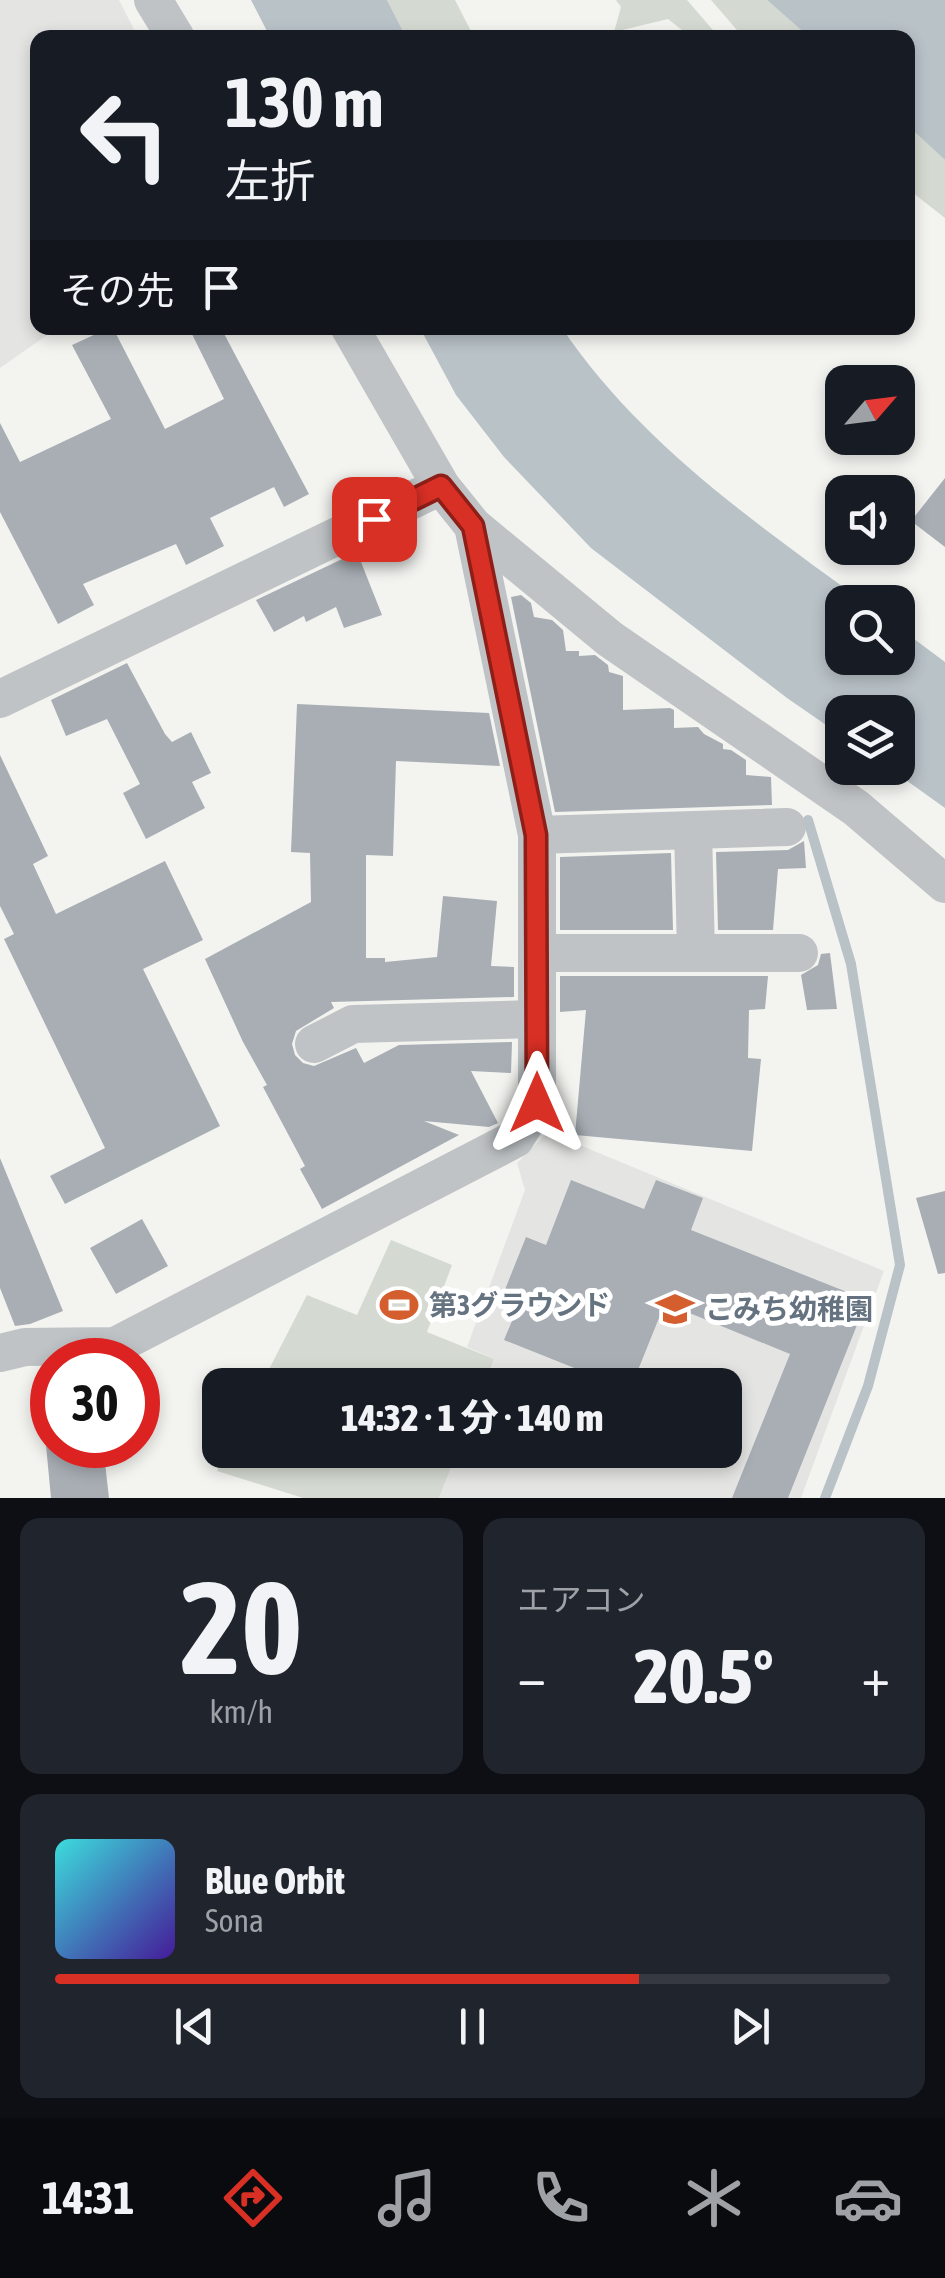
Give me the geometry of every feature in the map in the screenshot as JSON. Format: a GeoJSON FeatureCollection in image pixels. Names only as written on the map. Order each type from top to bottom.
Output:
{"type":"FeatureCollection","features":[{"type":"Feature","properties":{"kind":"street"},"geometry":{"type":"LineString","coordinates":[[153,0],[171,30]]}},
{"type":"Feature","properties":{"kind":"street"},"geometry":{"type":"LineString","coordinates":[[354,335],[441,486],[473,526],[610,638],[856,808],[945,884]]}},
{"type":"Feature","properties":{"kind":"street"},"geometry":{"type":"LineString","coordinates":[[0,699],[441,486]]}},
{"type":"Feature","properties":{"kind":"street"},"geometry":{"type":"LineString","coordinates":[[0,1353],[24,1347],[115,1346],[516,1138],[537,1103],[536,835],[473,526]]}},
{"type":"Feature","properties":{"kind":"street"},"geometry":{"type":"LineString","coordinates":[[536,835],[787,828]]}},
{"type":"Feature","properties":{"kind":"street"},"geometry":{"type":"LineString","coordinates":[[693,830],[696,953]]}},
{"type":"Feature","properties":{"kind":"street"},"geometry":{"type":"LineString","coordinates":[[537,953],[798,953]]}},
{"type":"Feature","properties":{"kind":"street"},"geometry":{"type":"LineString","coordinates":[[314,1044],[353,1024],[537,1019]]}},
{"type":"Feature","properties":{"kind":"shaded area"},"geometry":{"type":"Polygon","coordinates":[[[0,0],[119,0],[134,30],[30,30],[30,335],[47,335],[0,368],[0,0]]]}},
{"type":"Feature","properties":{"kind":"shaded area"},"geometry":{"type":"Polygon","coordinates":[[[251,0],[387,0],[402,30],[266,30],[251,0]]]}},
{"type":"Feature","properties":{"kind":"shaded area"},"geometry":{"type":"Polygon","coordinates":[[[387,0],[455,0],[470,30],[402,30],[387,0]]]}},
{"type":"Feature","properties":{"kind":"shaded area"},"geometry":{"type":"Polygon","coordinates":[[[616,0],[687,0],[713,30],[682,30],[668,19],[615,30],[621,7],[616,0]]]}},
{"type":"Feature","properties":{"kind":"shaded area"},"geometry":{"type":"Polygon","coordinates":[[[711,0],[767,0],[801,30],[737,30],[711,0]]]}},
{"type":"Feature","properties":{"kind":"shaded area"},"geometry":{"type":"Polygon","coordinates":[[[767,0],[945,0],[945,160],[915,132],[915,30],[801,30],[767,0]]]}},
{"type":"Feature","properties":{"kind":"shaded area"},"geometry":{"type":"Polygon","coordinates":[[[915,132],[945,160],[945,218],[915,194],[915,132]]]}},
{"type":"Feature","properties":{"kind":"shaded area"},"geometry":{"type":"Polygon","coordinates":[[[424,335],[567,335],[626,408],[662,444],[740,510],[841,585],[825,585],[825,675],[915,675],[915,640],[945,662],[945,808],[913,785],[915,695],[825,695],[825,724],[591,548],[504,457],[456,395],[424,335]]]}},
{"type":"Feature","properties":{"kind":"shaded area","name":"こみち幼稚園"},"geometry":{"type":"Polygon","coordinates":[[[548,1132],[884,1271],[801,1498],[439,1498],[451,1468],[742,1468],[742,1368],[491,1368],[494,1359],[467,1347],[525,1190],[517,1163],[548,1132]]]}},
{"type":"Feature","properties":{"kind":"shaded area","name":"第3グラウンド"},"geometry":{"type":"Polygon","coordinates":[[[391,1240],[452,1265],[427,1332],[494,1359],[491,1368],[270,1368],[307,1295],[357,1315],[391,1240]]]}},
{"type":"Feature","properties":{"kind":"shaded area"},"geometry":{"type":"Polygon","coordinates":[[[451,1468],[439,1498],[303,1498],[217,1471],[451,1468]]]}},
{"type":"Feature","properties":{"kind":"building"},"geometry":{"type":"Polygon","coordinates":[[[94,335],[117,335],[165,429],[224,399],[192,335],[225,335],[309,494],[284,507],[274,487],[210,518],[224,546],[186,565],[176,544],[83,584],[94,605],[58,624],[0,512],[0,423],[20,462],[111,419],[72,345],[94,335]]]}},
{"type":"Feature","properties":{"kind":"building"},"geometry":{"type":"Polygon","coordinates":[[[945,478],[945,547],[915,524],[915,516],[945,478]]]}},
{"type":"Feature","properties":{"kind":"building"},"geometry":{"type":"Polygon","coordinates":[[[357,552],[382,615],[344,628],[336,607],[306,622],[304,616],[274,632],[256,600],[357,552]]]}},
{"type":"Feature","properties":{"kind":"building"},"geometry":{"type":"Polygon","coordinates":[[[521,595],[531,603],[534,617],[552,620],[563,630],[566,651],[579,651],[579,656],[595,655],[608,665],[609,672],[623,676],[623,710],[674,710],[674,728],[698,727],[723,744],[723,749],[746,760],[746,775],[771,777],[772,805],[555,812],[511,597],[521,595]]]}},
{"type":"Feature","properties":{"kind":"building"},"geometry":{"type":"Polygon","coordinates":[[[127,663],[165,734],[172,742],[191,732],[211,773],[192,782],[205,808],[146,839],[123,793],[140,784],[107,719],[66,736],[51,700],[127,663]]]}},
{"type":"Feature","properties":{"kind":"building"},"geometry":{"type":"Polygon","coordinates":[[[297,704],[489,713],[500,766],[396,761],[393,856],[366,855],[366,958],[385,958],[385,962],[437,957],[443,896],[497,901],[491,966],[514,967],[514,997],[331,1002],[334,1008],[296,1031],[292,1044],[295,1055],[314,1066],[356,1048],[364,1063],[399,1045],[512,1042],[511,1073],[471,1071],[498,1123],[489,1127],[424,1121],[459,1135],[322,1209],[205,959],[311,902],[310,853],[291,852],[297,704]]]}},
{"type":"Feature","properties":{"kind":"building"},"geometry":{"type":"Polygon","coordinates":[[[0,755],[48,856],[33,864],[56,914],[165,861],[203,940],[143,969],[220,1126],[65,1204],[50,1176],[105,1148],[4,939],[14,934],[0,906],[0,755]]]}},
{"type":"Feature","properties":{"kind":"building"},"geometry":{"type":"Polygon","coordinates":[[[804,841],[806,868],[778,869],[773,930],[718,930],[716,852],[788,850],[804,841]]]}},
{"type":"Feature","properties":{"kind":"building"},"geometry":{"type":"Polygon","coordinates":[[[671,853],[673,930],[560,930],[560,857],[671,853]]]}},
{"type":"Feature","properties":{"kind":"building"},"geometry":{"type":"Polygon","coordinates":[[[830,953],[837,1009],[807,1010],[801,975],[818,965],[821,954],[830,953]]]}},
{"type":"Feature","properties":{"kind":"building"},"geometry":{"type":"Polygon","coordinates":[[[560,976],[768,976],[765,1009],[749,1010],[748,1058],[761,1059],[752,1151],[575,1135],[586,1010],[560,1012],[560,976]]]}},
{"type":"Feature","properties":{"kind":"building"},"geometry":{"type":"Polygon","coordinates":[[[0,1158],[63,1311],[30,1324],[15,1326],[0,1288],[0,1158]]]}},
{"type":"Feature","properties":{"kind":"building"},"geometry":{"type":"Polygon","coordinates":[[[571,1180],[644,1209],[656,1180],[703,1198],[691,1230],[867,1300],[788,1498],[732,1498],[790,1354],[665,1303],[639,1368],[574,1368],[504,1340],[519,1304],[502,1297],[526,1237],[546,1245],[571,1180]]]}},
{"type":"Feature","properties":{"kind":"building"},"geometry":{"type":"Polygon","coordinates":[[[945,1191],[945,1273],[938,1274],[916,1198],[945,1191]]]}},
{"type":"Feature","properties":{"kind":"building"},"geometry":{"type":"Polygon","coordinates":[[[142,1219],[168,1266],[116,1294],[90,1248],[142,1219]]]}},
{"type":"Feature","properties":{"kind":"building"},"geometry":{"type":"Polygon","coordinates":[[[48,1468],[106,1468],[109,1498],[51,1498],[48,1468]]]}},
{"type":"Feature","properties":{"kind":"waterway"},"geometry":{"type":"LineString","coordinates":[[808,820],[851,964],[900,1265],[868,1386],[825,1498]]}},
{"type":"Feature","properties":{"kind":"place","name":"第3グラウンド"},"geometry":{"type":"Point","coordinates":[399,1305]}},
{"type":"Feature","properties":{"kind":"place","name":"こみち幼稚園"},"geometry":{"type":"Point","coordinates":[675,1309]}},
{"type":"Feature","properties":{"kind":"route"},"geometry":{"type":"LineString","coordinates":[[374,519],[441,486],[473,526],[536,835],[537,1103]]}}]}
